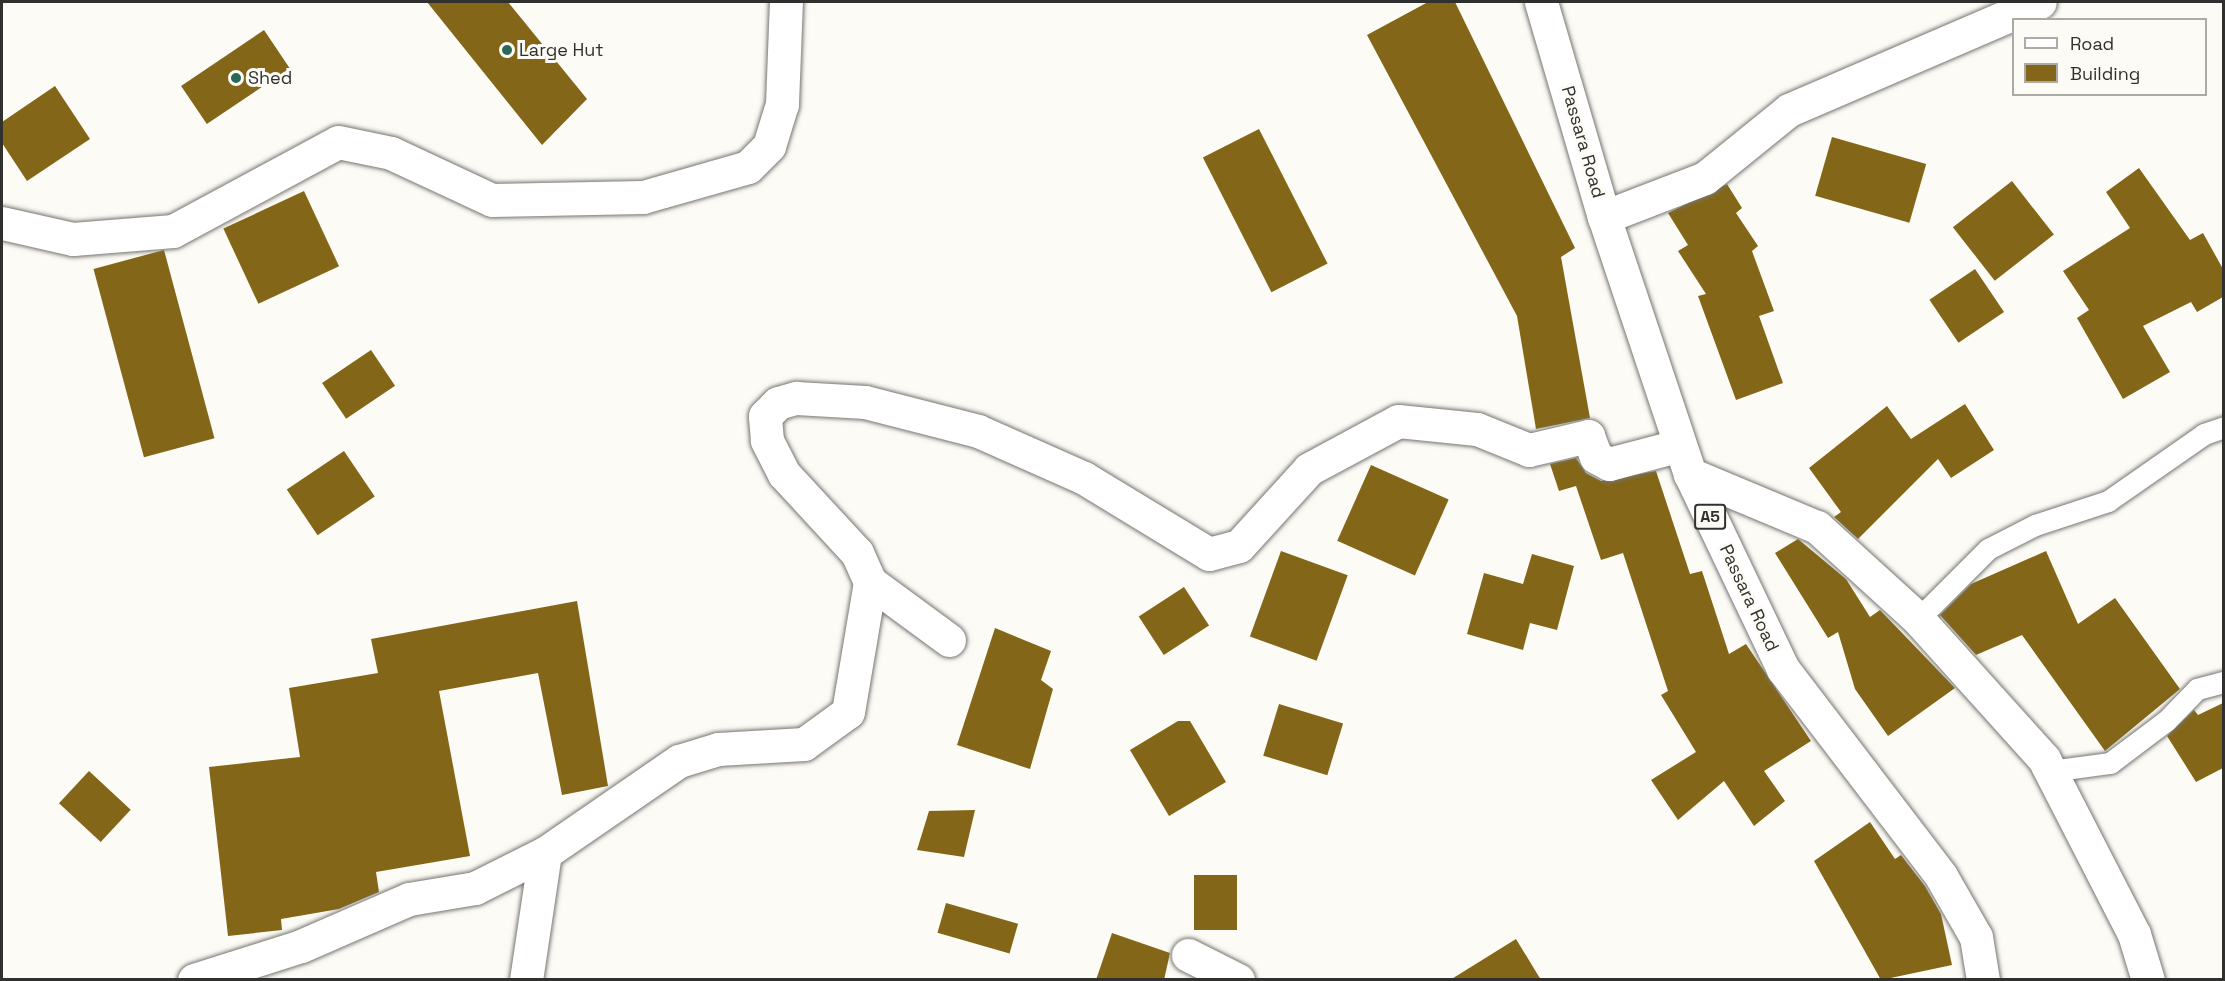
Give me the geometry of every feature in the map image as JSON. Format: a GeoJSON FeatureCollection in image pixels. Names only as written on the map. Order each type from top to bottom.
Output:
{"type":"FeatureCollection","features":[{"type":"Feature","properties":{"kind":"main road"},"geometry":{"type":"LineString","coordinates":[[2,223],[73,239],[173,231],[338,142],[391,153],[492,200],[643,197],[748,167],[769,146],[782,104],[786,2]]}},
{"type":"Feature","properties":{"kind":"main road","name":"Passara Road"},"geometry":{"type":"LineString","coordinates":[[1541,2],[1604,217],[1683,460],[1782,669],[1941,876],[1976,937],[1983,980]]}},
{"type":"Feature","properties":{"kind":"main road"},"geometry":{"type":"LineString","coordinates":[[1604,217],[1705,178],[1789,110],[2040,2]]}},
{"type":"Feature","properties":{"kind":"main road"},"geometry":{"type":"LineString","coordinates":[[950,640],[870,582],[857,554],[784,474],[767,440],[765,416],[778,403],[796,398],[865,402],[978,430],[1084,478],[1209,554],[1239,546],[1309,469],[1398,421],[1477,429],[1529,450],[1587,436],[1596,456],[1609,464],[1683,460],[1817,527],[1918,619],[2050,771],[2134,934],[2148,980]]}},
{"type":"Feature","properties":{"kind":"main road"},"geometry":{"type":"LineString","coordinates":[[194,980],[301,946],[409,899],[476,888],[544,853],[679,761],[718,749],[804,744],[848,712],[870,582]]}},
{"type":"Feature","properties":{"kind":"main road"},"geometry":{"type":"LineString","coordinates":[[526,980],[544,853]]}},
{"type":"Feature","properties":{"kind":"main road"},"geometry":{"type":"LineString","coordinates":[[1188,955],[1238,980]]}},
{"type":"Feature","properties":{"kind":"lane"},"geometry":{"type":"LineString","coordinates":[[1918,619],[1988,549],[2035,525],[2108,501],[2204,435],[2223,426]]}},
{"type":"Feature","properties":{"kind":"lane"},"geometry":{"type":"LineString","coordinates":[[2050,771],[2110,763],[2166,721],[2197,689],[2223,682]]}},
{"type":"Feature","properties":{"kind":"building","name":"Large Hut"},"geometry":{"type":"Polygon","coordinates":[[[427,2],[508,2],[587,99],[542,145],[427,2]]]}},
{"type":"Feature","properties":{"kind":"building"},"geometry":{"type":"Polygon","coordinates":[[[1428,2],[1455,2],[1575,248],[1561,257],[1590,418],[1536,429],[1517,316],[1367,35],[1428,2]]]}},
{"type":"Feature","properties":{"kind":"building","name":"Shed"},"geometry":{"type":"Polygon","coordinates":[[[264,30],[290,68],[207,124],[181,86],[264,30]]]}},
{"type":"Feature","properties":{"kind":"building"},"geometry":{"type":"Polygon","coordinates":[[[55,86],[90,139],[27,181],[2,143],[2,122],[55,86]]]}},
{"type":"Feature","properties":{"kind":"building"},"geometry":{"type":"Polygon","coordinates":[[[1259,129],[1328,264],[1271,292],[1203,158],[1259,129]]]}},
{"type":"Feature","properties":{"kind":"building"},"geometry":{"type":"Polygon","coordinates":[[[1832,137],[1926,164],[1909,223],[1815,196],[1832,137]]]}},
{"type":"Feature","properties":{"kind":"building"},"geometry":{"type":"Polygon","coordinates":[[[2139,168],[2190,240],[2203,233],[2223,269],[2223,297],[2197,312],[2191,302],[2143,326],[2170,372],[2123,399],[2077,318],[2089,310],[2063,271],[2130,228],[2106,192],[2139,168]]]}},
{"type":"Feature","properties":{"kind":"building"},"geometry":{"type":"Polygon","coordinates":[[[2012,181],[2054,235],[1995,281],[1953,227],[2012,181]]]}},
{"type":"Feature","properties":{"kind":"building"},"geometry":{"type":"Polygon","coordinates":[[[1727,184],[1742,208],[1736,213],[1758,246],[1752,251],[1774,311],[1759,316],[1783,383],[1736,400],[1698,296],[1706,294],[1678,251],[1688,245],[1668,213],[1727,184]]]}},
{"type":"Feature","properties":{"kind":"building"},"geometry":{"type":"Polygon","coordinates":[[[304,191],[339,266],[258,304],[223,229],[304,191]]]}},
{"type":"Feature","properties":{"kind":"building"},"geometry":{"type":"Polygon","coordinates":[[[164,250],[214,438],[144,457],[93,269],[164,250]]]}},
{"type":"Feature","properties":{"kind":"building"},"geometry":{"type":"Polygon","coordinates":[[[1975,269],[2004,312],[1958,343],[1929,300],[1975,269]]]}},
{"type":"Feature","properties":{"kind":"building"},"geometry":{"type":"Polygon","coordinates":[[[371,350],[395,386],[346,419],[322,383],[371,350]]]}},
{"type":"Feature","properties":{"kind":"building"},"geometry":{"type":"Polygon","coordinates":[[[1965,404],[1994,450],[1951,478],[1938,459],[1858,539],[1834,517],[1841,512],[1809,468],[1887,406],[1911,439],[1965,404]]]}},
{"type":"Feature","properties":{"kind":"building"},"geometry":{"type":"Polygon","coordinates":[[[344,451],[375,497],[318,535],[287,490],[344,451]]]}},
{"type":"Feature","properties":{"kind":"building"},"geometry":{"type":"Polygon","coordinates":[[[1576,458],[1586,473],[1601,481],[1656,471],[1690,574],[1702,571],[1729,654],[1746,644],[1811,741],[1764,771],[1785,801],[1754,826],[1724,781],[1678,820],[1651,780],[1696,752],[1661,695],[1668,691],[1623,553],[1601,560],[1576,486],[1559,491],[1550,464],[1576,458]]]}},
{"type":"Feature","properties":{"kind":"building"},"geometry":{"type":"Polygon","coordinates":[[[1371,465],[1449,500],[1415,575],[1337,541],[1371,465]]]}},
{"type":"Feature","properties":{"kind":"building"},"geometry":{"type":"Polygon","coordinates":[[[1798,539],[1846,579],[1870,617],[1880,610],[1955,688],[1888,736],[1855,689],[1838,632],[1828,638],[1775,553],[1798,539]]]}},
{"type":"Feature","properties":{"kind":"building"},"geometry":{"type":"Polygon","coordinates":[[[1281,551],[1348,575],[1317,661],[1250,637],[1281,551]]]}},
{"type":"Feature","properties":{"kind":"building"},"geometry":{"type":"Polygon","coordinates":[[[2046,551],[2078,624],[2115,598],[2180,689],[2105,751],[2022,635],[1976,655],[1940,615],[1971,584],[2046,551]]]}},
{"type":"Feature","properties":{"kind":"building"},"geometry":{"type":"Polygon","coordinates":[[[1532,554],[1574,566],[1557,630],[1530,623],[1523,650],[1467,634],[1484,573],[1523,584],[1532,554]]]}},
{"type":"Feature","properties":{"kind":"building"},"geometry":{"type":"Polygon","coordinates":[[[1184,587],[1209,626],[1164,655],[1139,616],[1184,587]]]}},
{"type":"Feature","properties":{"kind":"building"},"geometry":{"type":"Polygon","coordinates":[[[577,601],[608,786],[562,795],[538,673],[439,691],[470,856],[376,872],[379,892],[339,909],[281,919],[282,930],[228,936],[209,767],[300,757],[289,688],[378,673],[371,639],[577,601]]]}},
{"type":"Feature","properties":{"kind":"building"},"geometry":{"type":"Polygon","coordinates":[[[995,628],[1051,651],[1041,680],[1053,689],[1030,769],[957,745],[995,628]]]}},
{"type":"Feature","properties":{"kind":"building"},"geometry":{"type":"Polygon","coordinates":[[[2223,703],[2223,768],[2196,782],[2167,736],[2194,710],[2198,715],[2223,703]]]}},
{"type":"Feature","properties":{"kind":"building"},"geometry":{"type":"Polygon","coordinates":[[[1279,704],[1343,724],[1327,775],[1263,756],[1279,704]]]}},
{"type":"Feature","properties":{"kind":"building"},"geometry":{"type":"Polygon","coordinates":[[[1178,721],[1190,721],[1226,782],[1169,816],[1130,750],[1178,721]]]}},
{"type":"Feature","properties":{"kind":"building"},"geometry":{"type":"Polygon","coordinates":[[[89,771],[131,810],[101,842],[59,803],[89,771]]]}},
{"type":"Feature","properties":{"kind":"building"},"geometry":{"type":"Polygon","coordinates":[[[975,810],[964,857],[917,850],[929,811],[975,810]]]}},
{"type":"Feature","properties":{"kind":"building"},"geometry":{"type":"Polygon","coordinates":[[[1870,822],[1895,859],[1901,855],[1925,886],[1941,914],[1952,965],[1881,980],[1814,861],[1870,822]]]}},
{"type":"Feature","properties":{"kind":"building"},"geometry":{"type":"Polygon","coordinates":[[[1194,875],[1237,875],[1237,930],[1194,930],[1194,875]]]}},
{"type":"Feature","properties":{"kind":"building"},"geometry":{"type":"Polygon","coordinates":[[[946,903],[1018,924],[1010,953],[937,933],[946,903]]]}},
{"type":"Feature","properties":{"kind":"building"},"geometry":{"type":"Polygon","coordinates":[[[1112,933],[1170,953],[1164,980],[1096,980],[1112,933]]]}},
{"type":"Feature","properties":{"kind":"building"},"geometry":{"type":"Polygon","coordinates":[[[1516,939],[1541,980],[1450,980],[1516,939]]]}},
{"type":"Feature","properties":{"kind":"place","name":"Large Hut"},"geometry":{"type":"Point","coordinates":[507,50]}},
{"type":"Feature","properties":{"kind":"place","name":"Shed"},"geometry":{"type":"Point","coordinates":[236,78]}}]}
